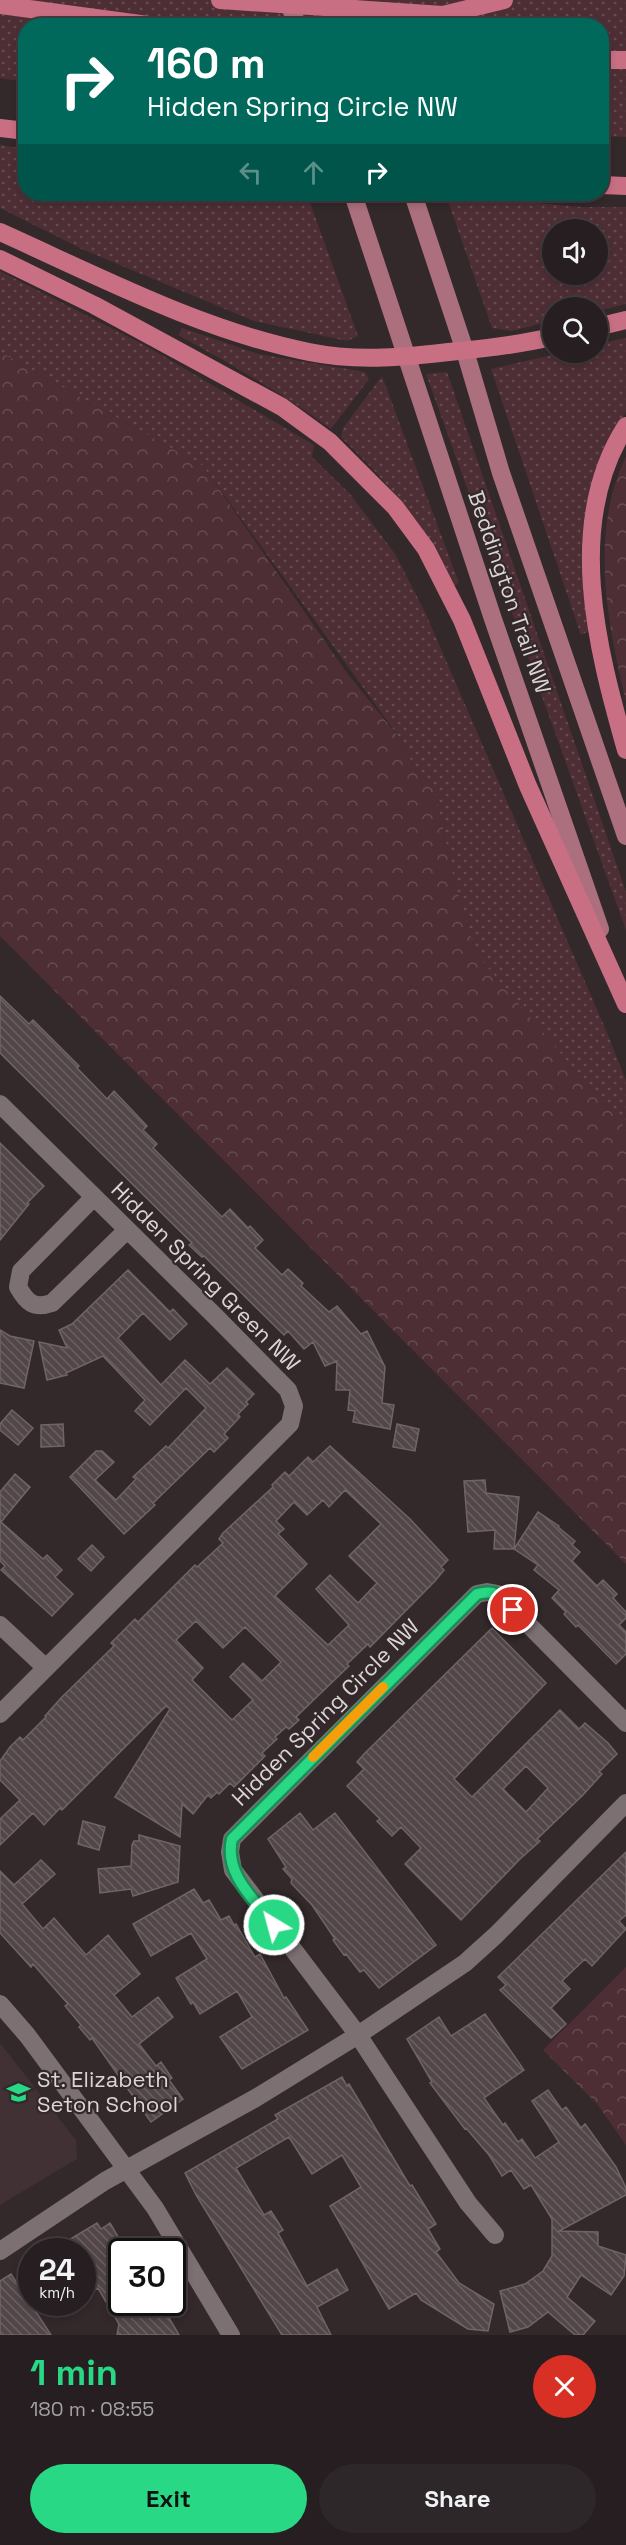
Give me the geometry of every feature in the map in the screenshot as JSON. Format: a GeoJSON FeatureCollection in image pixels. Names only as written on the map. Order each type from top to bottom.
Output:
{"type":"FeatureCollection","features":[{"type":"Feature","properties":{"kind":"highway"},"geometry":{"type":"LineString","coordinates":[[220,0],[442,15],[504,0]]}},
{"type":"Feature","properties":{"kind":"highway"},"geometry":{"type":"LineString","coordinates":[[360,18],[363,0]]}},
{"type":"Feature","properties":{"kind":"highway"},"geometry":{"type":"LineString","coordinates":[[0,5],[96,18]]}},
{"type":"Feature","properties":{"kind":"highway"},"geometry":{"type":"LineString","coordinates":[[609,60],[626,60]]}},
{"type":"Feature","properties":{"kind":"highway"},"geometry":{"type":"LineString","coordinates":[[0,128],[18,130]]}},
{"type":"Feature","properties":{"kind":"highway"},"geometry":{"type":"LineString","coordinates":[[609,185],[626,186]]}},
{"type":"Feature","properties":{"kind":"highway"},"geometry":{"type":"LineString","coordinates":[[0,232],[162,304],[266,341],[309,352],[352,358],[407,357],[498,348],[542,339]]}},
{"type":"Feature","properties":{"kind":"highway"},"geometry":{"type":"LineString","coordinates":[[0,259],[94,305],[282,407],[330,442],[395,507],[426,549],[462,621],[528,786],[626,1004]]}},
{"type":"Feature","properties":{"kind":"highway"},"geometry":{"type":"LineString","coordinates":[[608,324],[626,320]]}},
{"type":"Feature","properties":{"kind":"highway"},"geometry":{"type":"LineString","coordinates":[[626,426],[607,466],[598,497],[591,561],[592,603],[598,639],[626,750]]}},
{"type":"Feature","properties":{"kind":"main road"},"geometry":{"type":"LineString","coordinates":[[288,0],[294,18]]}},
{"type":"Feature","properties":{"kind":"main road"},"geometry":{"type":"LineString","coordinates":[[348,0],[356,18]]}},
{"type":"Feature","properties":{"kind":"main road","name":"Beddington Trail NW"},"geometry":{"type":"LineString","coordinates":[[355,201],[493,620],[626,1004]]}},
{"type":"Feature","properties":{"kind":"main road","name":"Beddington Trail NW"},"geometry":{"type":"LineString","coordinates":[[415,201],[465,351],[501,473],[626,836]]}},
{"type":"Feature","properties":{"kind":"street","name":"Hidden Spring Green NW"},"geometry":{"type":"LineString","coordinates":[[0,1104],[288,1390],[294,1406],[291,1424],[0,1714]]}},
{"type":"Feature","properties":{"kind":"street"},"geometry":{"type":"LineString","coordinates":[[94,1197],[21,1271],[18,1287],[27,1302],[39,1307],[52,1304],[127,1230]]}},
{"type":"Feature","properties":{"kind":"street","name":"Hidden Spring Circle NW"},"geometry":{"type":"LineString","coordinates":[[495,2235],[468,2203],[358,2035],[232,1870],[230,1852],[232,1839],[477,1594],[488,1592],[498,1594],[626,1723]]}},
{"type":"Feature","properties":{"kind":"street"},"geometry":{"type":"LineString","coordinates":[[0,1626],[46,1668]]}},
{"type":"Feature","properties":{"kind":"street"},"geometry":{"type":"LineString","coordinates":[[0,2251],[126,2169],[254,2099],[358,2035],[465,1963],[496,1935],[626,1803]]}},
{"type":"Feature","properties":{"kind":"street"},"geometry":{"type":"LineString","coordinates":[[0,2004],[27,2035],[155,2208],[231,2335]]}},
{"type":"Feature","properties":{"kind":"shaded area","name":"St. Elizabeth Seton School"},"geometry":{"type":"Polygon","coordinates":[[[0,2043],[76,2140],[77,2159],[0,2205],[0,2043]]]}},
{"type":"Feature","properties":{"kind":"green space"},"geometry":{"type":"Polygon","coordinates":[[[0,0],[626,0],[626,137],[609,136],[609,18],[18,18],[18,81],[0,78],[0,0]]]}},
{"type":"Feature","properties":{"kind":"green space"},"geometry":{"type":"Polygon","coordinates":[[[0,145],[18,148],[18,201],[310,201],[358,336],[347,341],[254,321],[84,250],[0,208],[0,145]]]}},
{"type":"Feature","properties":{"kind":"green space"},"geometry":{"type":"Polygon","coordinates":[[[448,201],[514,201],[582,207],[626,207],[626,304],[608,308],[608,297],[542,297],[542,323],[511,331],[492,328],[448,201]]]}},
{"type":"Feature","properties":{"kind":"green space"},"geometry":{"type":"Polygon","coordinates":[[[0,271],[146,346],[314,445],[312,457],[350,494],[395,554],[425,612],[608,1035],[626,1081],[626,1132],[476,954],[455,884],[435,791],[414,767],[401,740],[203,466],[0,352],[0,271]]]}},
{"type":"Feature","properties":{"kind":"green space"},"geometry":{"type":"Polygon","coordinates":[[[182,328],[258,354],[365,372],[369,379],[331,429],[275,391],[178,335],[182,328]]]}},
{"type":"Feature","properties":{"kind":"green space"},"geometry":{"type":"Polygon","coordinates":[[[626,338],[626,411],[602,455],[588,498],[582,542],[582,564],[589,631],[581,635],[491,369],[542,357],[542,363],[608,363],[608,342],[626,338]]]}},
{"type":"Feature","properties":{"kind":"green space"},"geometry":{"type":"Polygon","coordinates":[[[0,352],[203,466],[347,673],[401,740],[414,767],[435,791],[455,884],[476,954],[624,1127],[626,1132],[626,1564],[0,936],[0,352]]]}},
{"type":"Feature","properties":{"kind":"green space"},"geometry":{"type":"Polygon","coordinates":[[[447,372],[626,892],[626,930],[426,374],[447,372]]]}},
{"type":"Feature","properties":{"kind":"green space"},"geometry":{"type":"Polygon","coordinates":[[[382,376],[459,583],[452,587],[403,504],[341,437],[343,428],[382,376]]]}},
{"type":"Feature","properties":{"kind":"green space"},"geometry":{"type":"Polygon","coordinates":[[[626,456],[626,702],[608,609],[605,547],[608,516],[615,486],[626,456]]]}},
{"type":"Feature","properties":{"kind":"green space"},"geometry":{"type":"Polygon","coordinates":[[[626,1967],[626,2145],[597,2104],[543,2050],[626,1967]]]}},
{"type":"Feature","properties":{"kind":"building"},"geometry":{"type":"Polygon","coordinates":[[[0,996],[29,1024],[33,1020],[79,1066],[77,1068],[107,1099],[114,1091],[147,1126],[143,1130],[157,1144],[153,1148],[222,1217],[230,1209],[248,1228],[250,1226],[263,1240],[255,1248],[282,1275],[288,1269],[303,1283],[301,1286],[329,1312],[337,1306],[361,1334],[367,1331],[385,1367],[382,1403],[394,1405],[390,1429],[353,1422],[355,1411],[348,1410],[350,1390],[336,1390],[337,1361],[325,1366],[313,1342],[304,1349],[288,1331],[284,1335],[204,1256],[202,1257],[189,1245],[192,1243],[0,1053],[0,996]]]}},
{"type":"Feature","properties":{"kind":"building"},"geometry":{"type":"Polygon","coordinates":[[[0,1143],[44,1186],[27,1203],[29,1204],[0,1240],[0,1143]]]}},
{"type":"Feature","properties":{"kind":"building"},"geometry":{"type":"Polygon","coordinates":[[[128,1270],[170,1312],[173,1309],[187,1324],[170,1340],[143,1313],[118,1338],[161,1385],[185,1360],[210,1384],[227,1368],[254,1394],[238,1414],[240,1417],[224,1434],[228,1438],[214,1452],[210,1448],[124,1534],[70,1477],[96,1451],[102,1451],[114,1462],[95,1480],[116,1500],[136,1479],[133,1477],[166,1446],[168,1448],[206,1408],[186,1388],[150,1425],[135,1411],[145,1400],[103,1356],[66,1373],[67,1375],[47,1380],[39,1342],[67,1348],[59,1330],[72,1324],[128,1270]]]}},
{"type":"Feature","properties":{"kind":"building"},"geometry":{"type":"Polygon","coordinates":[[[0,1330],[10,1336],[34,1341],[24,1388],[0,1383],[0,1330]]]}},
{"type":"Feature","properties":{"kind":"building"},"geometry":{"type":"Polygon","coordinates":[[[12,1410],[33,1428],[18,1445],[0,1430],[0,1424],[12,1410]]]}},
{"type":"Feature","properties":{"kind":"building"},"geometry":{"type":"Polygon","coordinates":[[[63,1424],[64,1446],[41,1447],[41,1425],[63,1424]]]}},
{"type":"Feature","properties":{"kind":"building"},"geometry":{"type":"Polygon","coordinates":[[[397,1424],[419,1429],[415,1451],[393,1447],[397,1424]]]}},
{"type":"Feature","properties":{"kind":"building"},"geometry":{"type":"Polygon","coordinates":[[[330,1446],[410,1519],[448,1560],[441,1567],[444,1570],[370,1647],[368,1644],[347,1664],[349,1666],[296,1717],[299,1720],[289,1729],[286,1727],[275,1737],[277,1739],[262,1753],[265,1756],[234,1787],[230,1783],[219,1794],[217,1792],[211,1798],[208,1795],[193,1814],[182,1804],[180,1837],[115,1797],[170,1709],[166,1706],[62,1810],[60,1808],[44,1825],[33,1813],[0,1845],[0,1819],[20,1800],[0,1780],[0,1761],[10,1747],[20,1737],[23,1740],[46,1717],[61,1698],[114,1646],[111,1643],[135,1619],[138,1622],[195,1565],[197,1567],[223,1543],[219,1539],[223,1533],[273,1487],[272,1485],[285,1472],[289,1476],[308,1457],[313,1462],[330,1446]],[[345,1490],[329,1507],[323,1500],[307,1515],[294,1502],[276,1521],[284,1529],[278,1534],[307,1564],[275,1596],[328,1645],[349,1625],[316,1589],[330,1575],[358,1603],[377,1583],[349,1556],[381,1524],[345,1490]],[[196,1621],[176,1640],[203,1668],[192,1680],[232,1720],[253,1700],[230,1677],[243,1663],[262,1681],[281,1662],[245,1627],[223,1648],[196,1621]]]}},
{"type":"Feature","properties":{"kind":"building"},"geometry":{"type":"Polygon","coordinates":[[[15,1474],[30,1487],[1,1522],[43,1559],[47,1555],[62,1570],[55,1577],[73,1594],[52,1616],[1,1570],[5,1566],[0,1561],[0,1492],[15,1474]]]}},
{"type":"Feature","properties":{"kind":"building"},"geometry":{"type":"Polygon","coordinates":[[[485,1480],[486,1493],[519,1497],[514,1549],[494,1549],[495,1530],[468,1532],[464,1481],[485,1480]]]}},
{"type":"Feature","properties":{"kind":"building"},"geometry":{"type":"Polygon","coordinates":[[[538,1512],[559,1526],[575,1541],[572,1545],[580,1552],[572,1561],[597,1586],[603,1580],[617,1594],[613,1598],[626,1612],[626,1618],[619,1625],[626,1632],[626,1654],[616,1664],[564,1614],[566,1612],[552,1598],[559,1590],[534,1570],[538,1565],[514,1549],[538,1512]]]}},
{"type":"Feature","properties":{"kind":"building"},"geometry":{"type":"Polygon","coordinates":[[[92,1545],[104,1557],[91,1571],[78,1559],[92,1545]]]}},
{"type":"Feature","properties":{"kind":"building"},"geometry":{"type":"Polygon","coordinates":[[[492,1628],[546,1683],[454,1779],[472,1797],[560,1710],[579,1729],[585,1723],[617,1754],[599,1772],[602,1774],[583,1795],[537,1839],[540,1841],[461,1920],[405,1864],[421,1848],[401,1827],[392,1836],[377,1821],[380,1819],[347,1786],[364,1769],[357,1762],[492,1628]],[[526,1766],[503,1789],[526,1812],[548,1788],[526,1766]]]}},
{"type":"Feature","properties":{"kind":"building"},"geometry":{"type":"Polygon","coordinates":[[[300,1813],[313,1830],[335,1813],[436,1945],[379,1988],[364,1970],[360,1972],[346,1954],[344,1955],[312,1905],[291,1883],[292,1879],[283,1869],[286,1867],[268,1839],[300,1813]]]}},
{"type":"Feature","properties":{"kind":"building"},"geometry":{"type":"Polygon","coordinates":[[[83,1821],[105,1827],[99,1850],[78,1844],[83,1821]]]}},
{"type":"Feature","properties":{"kind":"building"},"geometry":{"type":"Polygon","coordinates":[[[139,1835],[180,1846],[178,1882],[133,1896],[131,1889],[100,1893],[98,1869],[131,1866],[132,1845],[134,1841],[139,1841],[139,1835]]]}},
{"type":"Feature","properties":{"kind":"building"},"geometry":{"type":"Polygon","coordinates":[[[626,1852],[626,1915],[619,1921],[626,1929],[592,1966],[585,1959],[562,1981],[570,1989],[551,2008],[566,2024],[551,2038],[500,1990],[506,1985],[498,1977],[626,1852]]]}},
{"type":"Feature","properties":{"kind":"building"},"geometry":{"type":"Polygon","coordinates":[[[41,1860],[55,1874],[22,1904],[43,1929],[54,1918],[86,1955],[108,1935],[140,1974],[114,1995],[132,2017],[158,1997],[173,2017],[139,2044],[156,2066],[161,2062],[172,2078],[169,2080],[183,2099],[151,2122],[92,2038],[90,2040],[79,2027],[81,2025],[65,2006],[68,2004],[33,1964],[31,1967],[0,1933],[0,1871],[14,1885],[41,1860]]]}},
{"type":"Feature","properties":{"kind":"building"},"geometry":{"type":"Polygon","coordinates":[[[194,1889],[203,1903],[209,1900],[221,1920],[229,1916],[234,1925],[236,1924],[255,1957],[260,1954],[284,1998],[286,1997],[308,2030],[242,2069],[220,2037],[252,2017],[237,1991],[200,2014],[193,2002],[191,2004],[176,1978],[207,1959],[191,1933],[151,1956],[133,1924],[194,1889]]]}},
{"type":"Feature","properties":{"kind":"building"},"geometry":{"type":"Polygon","coordinates":[[[485,2014],[524,2070],[484,2098],[503,2125],[505,2123],[518,2142],[522,2139],[535,2158],[559,2142],[532,2101],[548,2090],[562,2110],[566,2107],[581,2128],[585,2124],[616,2167],[626,2188],[626,2195],[559,2231],[598,2232],[598,2246],[626,2255],[624,2276],[611,2295],[581,2275],[567,2297],[595,2321],[583,2335],[575,2335],[548,2312],[528,2327],[510,2332],[500,2291],[525,2284],[543,2271],[552,2256],[552,2219],[531,2185],[524,2189],[511,2170],[502,2176],[489,2155],[465,2129],[430,2083],[432,2082],[407,2039],[439,2017],[451,2036],[485,2014]]]}},
{"type":"Feature","properties":{"kind":"building"},"geometry":{"type":"Polygon","coordinates":[[[342,2077],[347,2086],[349,2084],[410,2186],[412,2185],[436,2224],[428,2229],[440,2249],[436,2252],[459,2283],[494,2304],[488,2331],[468,2329],[421,2300],[416,2293],[389,2309],[330,2206],[361,2187],[342,2155],[312,2174],[289,2137],[236,2168],[264,2215],[271,2211],[283,2230],[278,2233],[307,2286],[337,2269],[348,2290],[317,2307],[331,2335],[282,2335],[196,2195],[185,2173],[278,2119],[275,2115],[342,2077]]]}},
{"type":"Feature","properties":{"kind":"building"},"geometry":{"type":"Polygon","coordinates":[[[97,2223],[101,2229],[110,2223],[119,2238],[108,2238],[108,2305],[98,2288],[96,2289],[96,2238],[72,2238],[97,2223]]]}},
{"type":"Feature","properties":{"kind":"building"},"geometry":{"type":"Polygon","coordinates":[[[11,2274],[18,2285],[18,2316],[39,2316],[51,2335],[0,2335],[0,2281],[11,2274]]]}},
{"type":"Feature","properties":{"kind":"building"},"geometry":{"type":"Polygon","coordinates":[[[114,2316],[168,2316],[179,2335],[117,2335],[119,2324],[114,2316]]]}},
{"type":"Feature","properties":{"kind":"slow traffic"},"geometry":{"type":"LineString","coordinates":[[313,1757],[383,1687]]}},
{"type":"Feature","properties":{"kind":"place","name":"St. Elizabeth Seton School"},"geometry":{"type":"Point","coordinates":[19,2092]}},
{"type":"Feature","properties":{"kind":"route"},"geometry":{"type":"LineString","coordinates":[[274,1925],[232,1870],[230,1852],[232,1839],[477,1594],[488,1592],[498,1594],[513,1610]]}}]}
